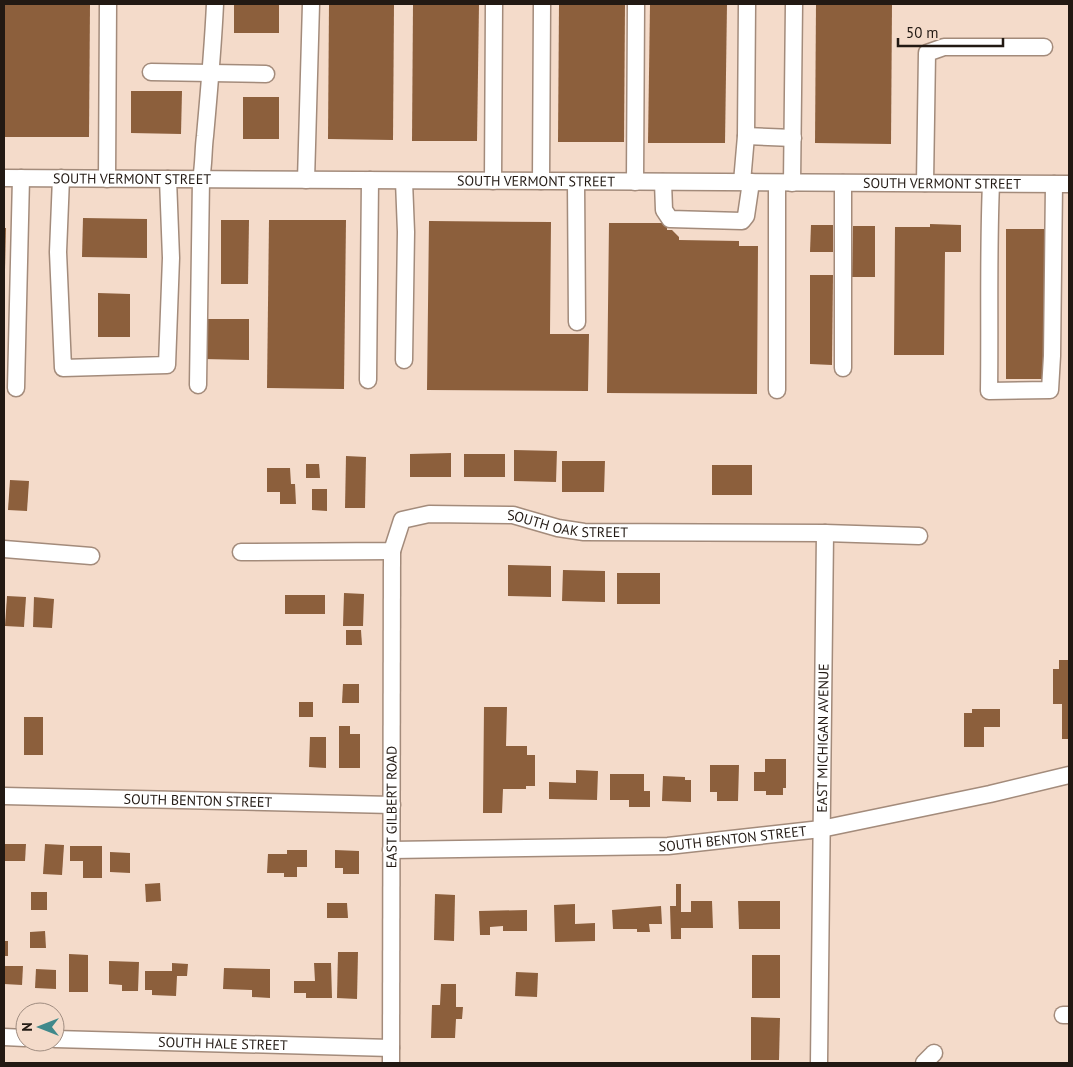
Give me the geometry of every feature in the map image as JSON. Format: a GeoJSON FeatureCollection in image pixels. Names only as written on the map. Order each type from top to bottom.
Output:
{"type":"FeatureCollection","features":[{"type":"Feature","properties":{"kind":"street"},"geometry":{"type":"LineString","coordinates":[[107,179],[108,4]]}},
{"type":"Feature","properties":{"kind":"street"},"geometry":{"type":"LineString","coordinates":[[198,385],[202,179],[205,160],[204,139],[212,74],[215,4]]}},
{"type":"Feature","properties":{"kind":"street"},"geometry":{"type":"LineString","coordinates":[[306,180],[311,4]]}},
{"type":"Feature","properties":{"kind":"street"},"geometry":{"type":"LineString","coordinates":[[493,181],[494,4]]}},
{"type":"Feature","properties":{"kind":"street"},"geometry":{"type":"LineString","coordinates":[[541,181],[542,4]]}},
{"type":"Feature","properties":{"kind":"street"},"geometry":{"type":"LineString","coordinates":[[635,182],[636,4]]}},
{"type":"Feature","properties":{"kind":"street"},"geometry":{"type":"LineString","coordinates":[[663,182],[664,210],[670,219],[742,221],[746,216],[747,4]]}},
{"type":"Feature","properties":{"kind":"street"},"geometry":{"type":"LineString","coordinates":[[777,390],[785,183],[793,138],[794,4]]}},
{"type":"Feature","properties":{"kind":"street"},"geometry":{"type":"LineString","coordinates":[[925,184],[927,53],[944,47],[1044,47]]}},
{"type":"Feature","properties":{"kind":"street"},"geometry":{"type":"LineString","coordinates":[[151,72],[266,74]]}},
{"type":"Feature","properties":{"kind":"street"},"geometry":{"type":"LineString","coordinates":[[746,136],[793,138]]}},
{"type":"Feature","properties":{"kind":"street","name":"SOUTH VERMONT STREET"},"geometry":{"type":"LineString","coordinates":[[4,178],[1062,184]]}},
{"type":"Feature","properties":{"kind":"street"},"geometry":{"type":"LineString","coordinates":[[16,388],[21,178]]}},
{"type":"Feature","properties":{"kind":"street"},"geometry":{"type":"LineString","coordinates":[[61,178],[58,252],[62,368],[167,365],[171,258],[168,179]]}},
{"type":"Feature","properties":{"kind":"street"},"geometry":{"type":"LineString","coordinates":[[368,380],[370,180]]}},
{"type":"Feature","properties":{"kind":"street"},"geometry":{"type":"LineString","coordinates":[[404,181],[406,232],[404,360]]}},
{"type":"Feature","properties":{"kind":"street"},"geometry":{"type":"LineString","coordinates":[[576,182],[577,322]]}},
{"type":"Feature","properties":{"kind":"street"},"geometry":{"type":"LineString","coordinates":[[843,183],[843,368]]}},
{"type":"Feature","properties":{"kind":"street"},"geometry":{"type":"LineString","coordinates":[[991,184],[989,235],[989,391],[1050,390],[1062,184]]}},
{"type":"Feature","properties":{"kind":"street","name":"SOUTH OAK STREET"},"geometry":{"type":"LineString","coordinates":[[392,551],[402,520],[429,514],[513,515],[558,528],[584,532],[825,532],[919,536]]}},
{"type":"Feature","properties":{"kind":"street","name":"EAST MICHIGAN AVENUE"},"geometry":{"type":"LineString","coordinates":[[819,1063],[820,829],[825,532]]}},
{"type":"Feature","properties":{"kind":"street"},"geometry":{"type":"LineString","coordinates":[[4,549],[91,556]]}},
{"type":"Feature","properties":{"kind":"street"},"geometry":{"type":"LineString","coordinates":[[241,552],[392,551]]}},
{"type":"Feature","properties":{"kind":"street","name":"EAST GILBERT ROAD"},"geometry":{"type":"LineString","coordinates":[[391,1056],[392,551]]}},
{"type":"Feature","properties":{"kind":"street","name":"SOUTH BENTON STREET"},"geometry":{"type":"LineString","coordinates":[[391,850],[668,846],[820,829],[990,794],[1069,775]]}},
{"type":"Feature","properties":{"kind":"street","name":"SOUTH BENTON STREET"},"geometry":{"type":"LineString","coordinates":[[4,796],[392,805]]}},
{"type":"Feature","properties":{"kind":"street","name":"SOUTH HALE STREET"},"geometry":{"type":"LineString","coordinates":[[65,1039],[391,1056]]}},
{"type":"Feature","properties":{"kind":"building"},"geometry":{"type":"Polygon","coordinates":[[[4,4],[90,4],[89,137],[4,137],[4,4]]]}},
{"type":"Feature","properties":{"kind":"building"},"geometry":{"type":"Polygon","coordinates":[[[234,4],[279,4],[279,33],[234,33],[234,4]]]}},
{"type":"Feature","properties":{"kind":"building"},"geometry":{"type":"Polygon","coordinates":[[[329,4],[394,4],[393,140],[328,139],[329,4]]]}},
{"type":"Feature","properties":{"kind":"building"},"geometry":{"type":"Polygon","coordinates":[[[413,4],[479,4],[477,141],[412,141],[413,4]]]}},
{"type":"Feature","properties":{"kind":"building"},"geometry":{"type":"Polygon","coordinates":[[[559,4],[625,4],[624,142],[558,142],[559,4]]]}},
{"type":"Feature","properties":{"kind":"building"},"geometry":{"type":"Polygon","coordinates":[[[650,4],[727,4],[725,143],[648,143],[650,4]]]}},
{"type":"Feature","properties":{"kind":"building"},"geometry":{"type":"Polygon","coordinates":[[[816,4],[892,4],[891,144],[815,143],[816,4]]]}},
{"type":"Feature","properties":{"kind":"building"},"geometry":{"type":"Polygon","coordinates":[[[131,91],[182,91],[181,134],[131,133],[131,91]]]}},
{"type":"Feature","properties":{"kind":"building"},"geometry":{"type":"Polygon","coordinates":[[[243,97],[279,97],[279,139],[243,139],[243,97]]]}},
{"type":"Feature","properties":{"kind":"building"},"geometry":{"type":"Polygon","coordinates":[[[83,218],[147,219],[147,258],[82,257],[83,218]]]}},
{"type":"Feature","properties":{"kind":"building"},"geometry":{"type":"Polygon","coordinates":[[[221,220],[249,220],[248,284],[221,284],[221,220]]]}},
{"type":"Feature","properties":{"kind":"building"},"geometry":{"type":"Polygon","coordinates":[[[269,220],[346,220],[344,389],[267,388],[269,220]]]}},
{"type":"Feature","properties":{"kind":"building"},"geometry":{"type":"Polygon","coordinates":[[[429,221],[551,222],[550,334],[589,334],[588,391],[427,390],[429,221]]]}},
{"type":"Feature","properties":{"kind":"building"},"geometry":{"type":"Polygon","coordinates":[[[609,223],[667,223],[667,230],[672,230],[679,237],[679,240],[739,241],[739,246],[758,246],[757,394],[607,393],[609,223]]]}},
{"type":"Feature","properties":{"kind":"building"},"geometry":{"type":"Polygon","coordinates":[[[930,224],[961,225],[961,252],[945,252],[944,355],[894,355],[895,227],[930,227],[930,224]]]}},
{"type":"Feature","properties":{"kind":"building"},"geometry":{"type":"Polygon","coordinates":[[[811,225],[833,225],[833,252],[810,252],[811,225]]]}},
{"type":"Feature","properties":{"kind":"building"},"geometry":{"type":"Polygon","coordinates":[[[853,226],[875,226],[875,277],[852,277],[853,226]]]}},
{"type":"Feature","properties":{"kind":"building"},"geometry":{"type":"Polygon","coordinates":[[[4,228],[6,228],[5,270],[4,270],[4,228]]]}},
{"type":"Feature","properties":{"kind":"building"},"geometry":{"type":"Polygon","coordinates":[[[1006,229],[1048,229],[1047,379],[1006,379],[1006,229]]]}},
{"type":"Feature","properties":{"kind":"building"},"geometry":{"type":"Polygon","coordinates":[[[810,275],[833,275],[832,365],[810,364],[810,275]]]}},
{"type":"Feature","properties":{"kind":"building"},"geometry":{"type":"Polygon","coordinates":[[[98,293],[130,294],[130,337],[98,337],[98,293]]]}},
{"type":"Feature","properties":{"kind":"building"},"geometry":{"type":"Polygon","coordinates":[[[204,319],[249,319],[249,360],[203,359],[204,319]]]}},
{"type":"Feature","properties":{"kind":"building"},"geometry":{"type":"Polygon","coordinates":[[[514,450],[557,451],[556,482],[514,481],[514,450]]]}},
{"type":"Feature","properties":{"kind":"building"},"geometry":{"type":"Polygon","coordinates":[[[451,453],[451,477],[410,477],[410,454],[451,453]]]}},
{"type":"Feature","properties":{"kind":"building"},"geometry":{"type":"Polygon","coordinates":[[[464,454],[505,454],[505,477],[464,477],[464,454]]]}},
{"type":"Feature","properties":{"kind":"building"},"geometry":{"type":"Polygon","coordinates":[[[346,456],[366,457],[365,508],[345,508],[346,456]]]}},
{"type":"Feature","properties":{"kind":"building"},"geometry":{"type":"Polygon","coordinates":[[[562,461],[605,461],[604,492],[562,492],[562,461]]]}},
{"type":"Feature","properties":{"kind":"building"},"geometry":{"type":"Polygon","coordinates":[[[306,464],[319,464],[320,478],[306,478],[306,464]]]}},
{"type":"Feature","properties":{"kind":"building"},"geometry":{"type":"Polygon","coordinates":[[[712,465],[752,465],[752,495],[712,495],[712,465]]]}},
{"type":"Feature","properties":{"kind":"building"},"geometry":{"type":"Polygon","coordinates":[[[267,468],[290,468],[291,484],[295,484],[296,504],[280,504],[280,492],[267,492],[267,468]]]}},
{"type":"Feature","properties":{"kind":"building"},"geometry":{"type":"Polygon","coordinates":[[[10,480],[29,481],[27,511],[8,510],[10,480]]]}},
{"type":"Feature","properties":{"kind":"building"},"geometry":{"type":"Polygon","coordinates":[[[312,489],[327,489],[327,511],[312,510],[312,489]]]}},
{"type":"Feature","properties":{"kind":"building"},"geometry":{"type":"Polygon","coordinates":[[[508,565],[551,566],[551,597],[508,596],[508,565]]]}},
{"type":"Feature","properties":{"kind":"building"},"geometry":{"type":"Polygon","coordinates":[[[563,570],[605,571],[605,602],[562,601],[563,570]]]}},
{"type":"Feature","properties":{"kind":"building"},"geometry":{"type":"Polygon","coordinates":[[[617,573],[660,573],[660,604],[617,604],[617,573]]]}},
{"type":"Feature","properties":{"kind":"building"},"geometry":{"type":"Polygon","coordinates":[[[344,593],[364,594],[363,626],[343,626],[344,593]]]}},
{"type":"Feature","properties":{"kind":"building"},"geometry":{"type":"Polygon","coordinates":[[[285,595],[325,595],[325,614],[285,614],[285,595]]]}},
{"type":"Feature","properties":{"kind":"building"},"geometry":{"type":"Polygon","coordinates":[[[7,596],[26,597],[24,627],[5,626],[7,596]]]}},
{"type":"Feature","properties":{"kind":"building"},"geometry":{"type":"Polygon","coordinates":[[[34,597],[54,599],[52,628],[33,627],[34,597]]]}},
{"type":"Feature","properties":{"kind":"building"},"geometry":{"type":"Polygon","coordinates":[[[346,630],[361,630],[362,645],[346,645],[346,630]]]}},
{"type":"Feature","properties":{"kind":"building"},"geometry":{"type":"Polygon","coordinates":[[[1059,660],[1069,660],[1069,739],[1062,739],[1062,704],[1053,704],[1053,669],[1059,669],[1059,660]]]}},
{"type":"Feature","properties":{"kind":"building"},"geometry":{"type":"Polygon","coordinates":[[[343,684],[359,684],[359,703],[342,703],[343,684]]]}},
{"type":"Feature","properties":{"kind":"building"},"geometry":{"type":"Polygon","coordinates":[[[299,702],[313,702],[313,717],[299,717],[299,702]]]}},
{"type":"Feature","properties":{"kind":"building"},"geometry":{"type":"Polygon","coordinates":[[[484,707],[507,707],[506,746],[527,746],[527,755],[535,755],[535,786],[526,786],[526,789],[503,789],[502,813],[483,813],[484,707]]]}},
{"type":"Feature","properties":{"kind":"building"},"geometry":{"type":"Polygon","coordinates":[[[972,709],[1000,709],[1000,727],[984,727],[984,747],[964,747],[964,713],[972,713],[972,709]]]}},
{"type":"Feature","properties":{"kind":"building"},"geometry":{"type":"Polygon","coordinates":[[[24,717],[43,717],[43,755],[24,755],[24,717]]]}},
{"type":"Feature","properties":{"kind":"building"},"geometry":{"type":"Polygon","coordinates":[[[339,726],[350,726],[350,734],[360,734],[360,768],[339,768],[339,726]]]}},
{"type":"Feature","properties":{"kind":"building"},"geometry":{"type":"Polygon","coordinates":[[[310,737],[326,737],[326,768],[309,767],[310,737]]]}},
{"type":"Feature","properties":{"kind":"building"},"geometry":{"type":"Polygon","coordinates":[[[765,759],[786,759],[786,788],[783,788],[783,795],[766,795],[766,791],[754,791],[754,772],[765,772],[765,759]]]}},
{"type":"Feature","properties":{"kind":"building"},"geometry":{"type":"Polygon","coordinates":[[[710,765],[739,765],[738,801],[717,801],[717,792],[710,792],[710,765]]]}},
{"type":"Feature","properties":{"kind":"building"},"geometry":{"type":"Polygon","coordinates":[[[576,770],[598,771],[597,800],[549,799],[549,782],[576,783],[576,770]]]}},
{"type":"Feature","properties":{"kind":"building"},"geometry":{"type":"Polygon","coordinates":[[[610,774],[644,774],[644,791],[650,791],[650,807],[629,807],[629,800],[610,800],[610,774]]]}},
{"type":"Feature","properties":{"kind":"building"},"geometry":{"type":"Polygon","coordinates":[[[663,776],[685,777],[685,780],[691,780],[691,802],[662,801],[663,776]]]}},
{"type":"Feature","properties":{"kind":"building"},"geometry":{"type":"Polygon","coordinates":[[[4,844],[26,844],[25,861],[4,861],[4,844]]]}},
{"type":"Feature","properties":{"kind":"building"},"geometry":{"type":"Polygon","coordinates":[[[45,844],[64,845],[62,875],[43,874],[45,844]]]}},
{"type":"Feature","properties":{"kind":"building"},"geometry":{"type":"Polygon","coordinates":[[[70,846],[102,846],[102,878],[83,878],[83,861],[70,861],[70,846]]]}},
{"type":"Feature","properties":{"kind":"building"},"geometry":{"type":"Polygon","coordinates":[[[287,850],[307,850],[307,867],[297,867],[297,877],[284,877],[284,873],[267,873],[268,854],[287,854],[287,850]]]}},
{"type":"Feature","properties":{"kind":"building"},"geometry":{"type":"Polygon","coordinates":[[[335,850],[359,851],[359,874],[343,874],[343,868],[335,868],[335,850]]]}},
{"type":"Feature","properties":{"kind":"building"},"geometry":{"type":"Polygon","coordinates":[[[110,852],[130,853],[130,873],[110,872],[110,852]]]}},
{"type":"Feature","properties":{"kind":"building"},"geometry":{"type":"Polygon","coordinates":[[[160,883],[161,901],[146,902],[145,884],[160,883]]]}},
{"type":"Feature","properties":{"kind":"building"},"geometry":{"type":"Polygon","coordinates":[[[676,884],[681,884],[681,912],[691,912],[691,901],[712,901],[713,928],[681,928],[681,939],[671,939],[670,906],[676,906],[676,884]]]}},
{"type":"Feature","properties":{"kind":"building"},"geometry":{"type":"Polygon","coordinates":[[[31,892],[47,892],[47,910],[31,910],[31,892]]]}},
{"type":"Feature","properties":{"kind":"building"},"geometry":{"type":"Polygon","coordinates":[[[435,894],[455,895],[454,941],[434,940],[435,894]]]}},
{"type":"Feature","properties":{"kind":"building"},"geometry":{"type":"Polygon","coordinates":[[[738,901],[780,901],[780,929],[739,929],[738,901]]]}},
{"type":"Feature","properties":{"kind":"building"},"geometry":{"type":"Polygon","coordinates":[[[327,903],[347,903],[348,918],[327,918],[327,903]]]}},
{"type":"Feature","properties":{"kind":"building"},"geometry":{"type":"Polygon","coordinates":[[[575,904],[575,924],[595,923],[595,941],[555,942],[554,905],[575,904]]]}},
{"type":"Feature","properties":{"kind":"building"},"geometry":{"type":"Polygon","coordinates":[[[661,906],[662,924],[649,924],[650,932],[637,932],[637,929],[613,929],[612,910],[661,906]]]}},
{"type":"Feature","properties":{"kind":"building"},"geometry":{"type":"Polygon","coordinates":[[[527,910],[527,931],[503,931],[503,926],[490,927],[490,935],[480,935],[479,911],[527,910]]]}},
{"type":"Feature","properties":{"kind":"building"},"geometry":{"type":"Polygon","coordinates":[[[45,931],[46,948],[30,948],[30,932],[45,931]]]}},
{"type":"Feature","properties":{"kind":"building"},"geometry":{"type":"Polygon","coordinates":[[[4,941],[8,941],[8,956],[4,956],[4,941]]]}},
{"type":"Feature","properties":{"kind":"building"},"geometry":{"type":"Polygon","coordinates":[[[338,952],[358,952],[357,999],[337,998],[338,952]]]}},
{"type":"Feature","properties":{"kind":"building"},"geometry":{"type":"Polygon","coordinates":[[[69,954],[88,955],[88,992],[69,992],[69,954]]]}},
{"type":"Feature","properties":{"kind":"building"},"geometry":{"type":"Polygon","coordinates":[[[752,955],[780,955],[780,998],[752,998],[752,955]]]}},
{"type":"Feature","properties":{"kind":"building"},"geometry":{"type":"Polygon","coordinates":[[[109,961],[139,962],[138,991],[122,991],[122,985],[109,984],[109,961]]]}},
{"type":"Feature","properties":{"kind":"building"},"geometry":{"type":"Polygon","coordinates":[[[172,963],[188,964],[187,976],[177,976],[176,996],[152,995],[152,990],[145,990],[145,971],[172,971],[172,963]]]}},
{"type":"Feature","properties":{"kind":"building"},"geometry":{"type":"Polygon","coordinates":[[[314,963],[331,963],[332,998],[306,998],[306,993],[294,993],[294,981],[315,981],[314,963]]]}},
{"type":"Feature","properties":{"kind":"building"},"geometry":{"type":"Polygon","coordinates":[[[4,966],[23,966],[22,985],[4,984],[4,966]]]}},
{"type":"Feature","properties":{"kind":"building"},"geometry":{"type":"Polygon","coordinates":[[[224,968],[270,969],[270,998],[252,997],[252,990],[223,989],[224,968]]]}},
{"type":"Feature","properties":{"kind":"building"},"geometry":{"type":"Polygon","coordinates":[[[36,969],[56,970],[56,989],[35,988],[36,969]]]}},
{"type":"Feature","properties":{"kind":"building"},"geometry":{"type":"Polygon","coordinates":[[[516,972],[538,973],[537,997],[515,996],[516,972]]]}},
{"type":"Feature","properties":{"kind":"building"},"geometry":{"type":"Polygon","coordinates":[[[441,984],[456,984],[456,1007],[463,1007],[462,1019],[456,1019],[455,1038],[431,1038],[432,1005],[440,1005],[441,984]]]}},
{"type":"Feature","properties":{"kind":"building"},"geometry":{"type":"Polygon","coordinates":[[[751,1017],[780,1018],[779,1060],[751,1060],[751,1017]]]}}]}
